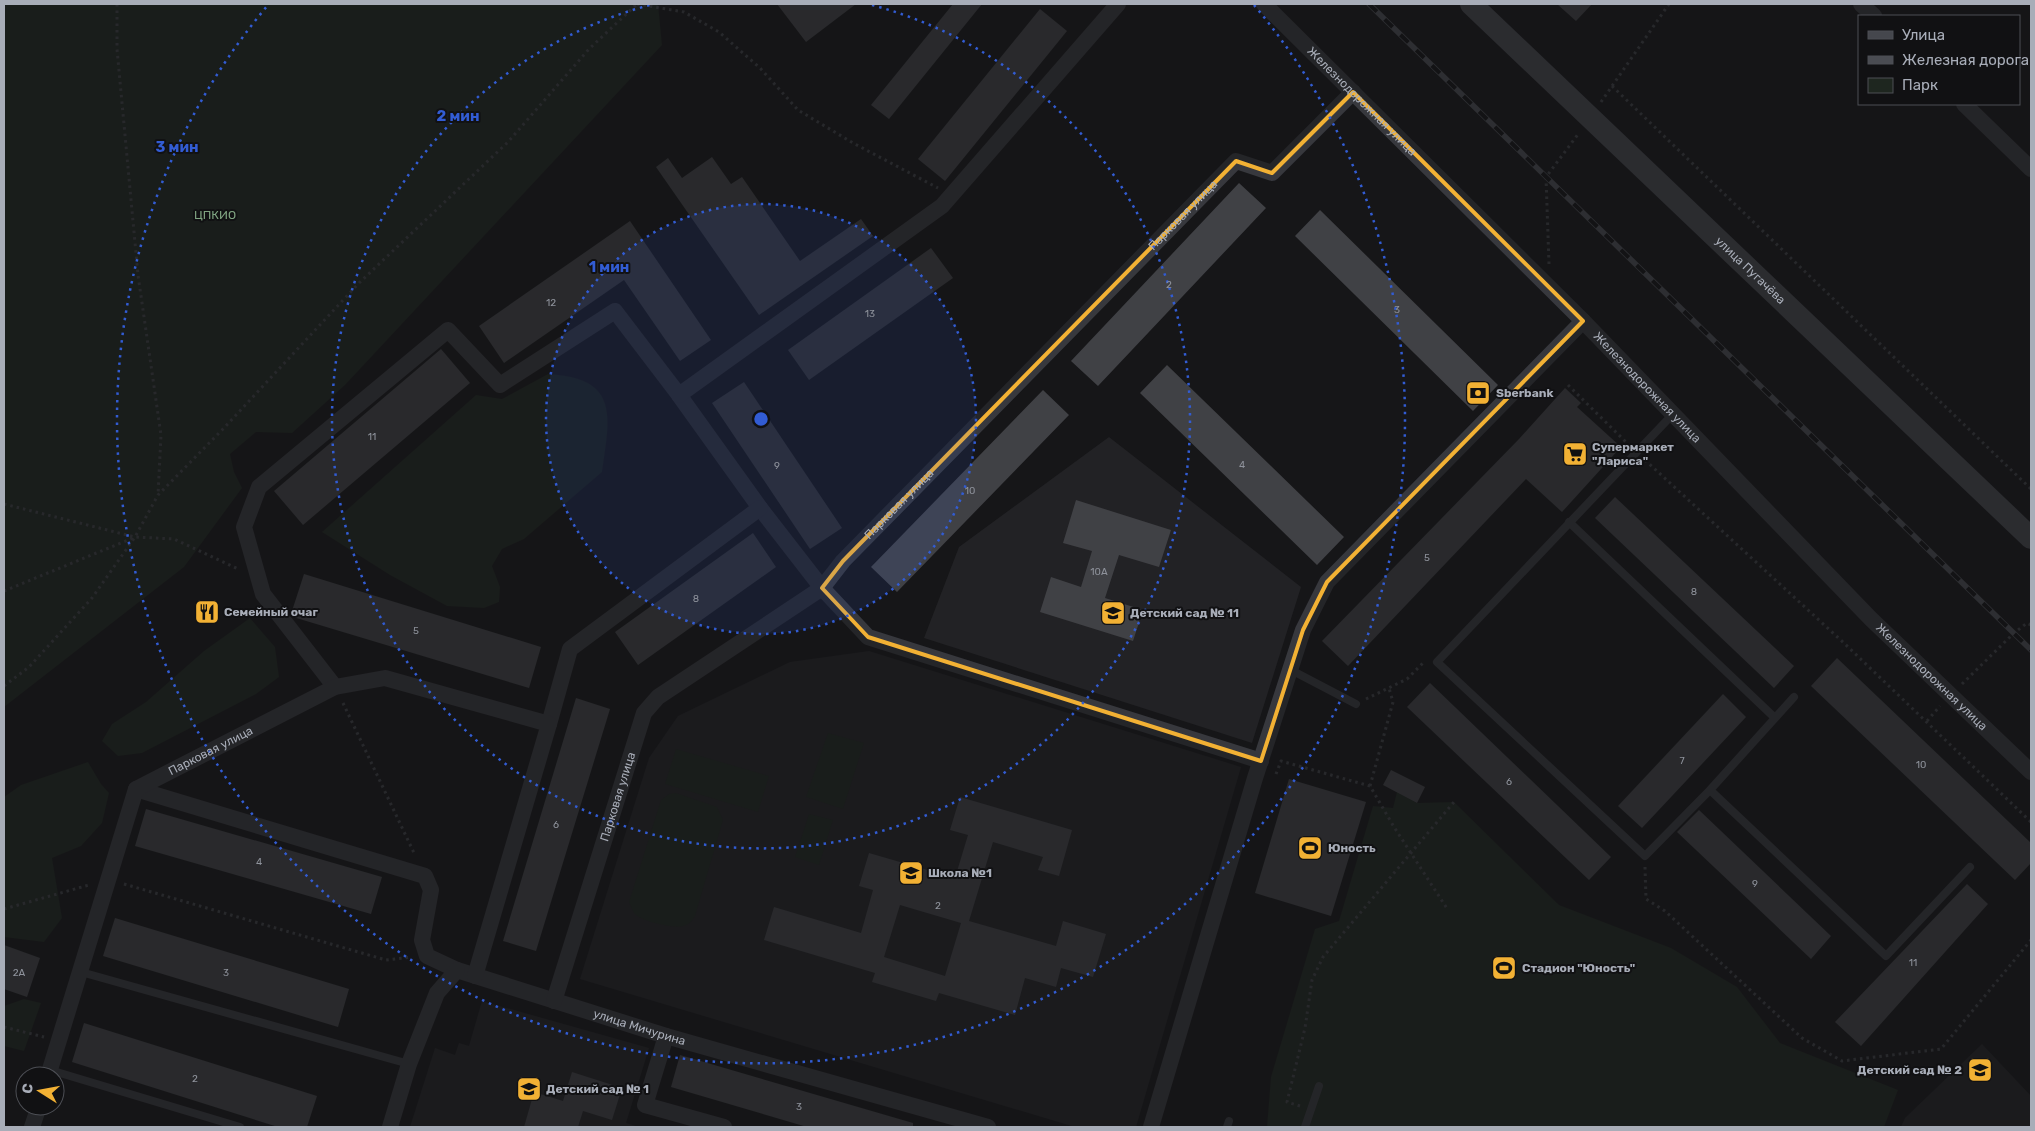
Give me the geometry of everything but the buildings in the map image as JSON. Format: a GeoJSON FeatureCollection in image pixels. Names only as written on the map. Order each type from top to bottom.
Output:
{"type":"FeatureCollection","features":[{"type":"Feature","properties":{"kind":"street"},"geometry":{"type":"LineString","coordinates":[[679,395],[942,206],[1118,4]]}},
{"type":"Feature","properties":{"kind":"street","name":"Железнодорожная улица"},"geometry":{"type":"LineString","coordinates":[[1264,4],[1583,321],[1871,618],[2031,772]]}},
{"type":"Feature","properties":{"kind":"street","name":"улица Пугачёва"},"geometry":{"type":"LineString","coordinates":[[1470,4],[2031,538]]}},
{"type":"Feature","properties":{"kind":"street"},"geometry":{"type":"LineString","coordinates":[[1861,4],[1873,15]]}},
{"type":"Feature","properties":{"kind":"street","name":"Парковая улица"},"geometry":{"type":"LineString","coordinates":[[554,1001],[644,713],[658,697],[822,588],[843,561],[1236,161],[1272,173],[1353,92]]}},
{"type":"Feature","properties":{"kind":"street"},"geometry":{"type":"LineString","coordinates":[[1965,105],[2031,169]]}},
{"type":"Feature","properties":{"kind":"street"},"geometry":{"type":"LineString","coordinates":[[335,687],[263,594],[244,527],[259,487],[448,330],[500,385],[615,311],[679,395],[760,508],[822,588],[868,637],[1261,761]]}},
{"type":"Feature","properties":{"kind":"street"},"geometry":{"type":"LineString","coordinates":[[1150,1127],[1302,630],[1327,582],[1583,321]]}},
{"type":"Feature","properties":{"kind":"street"},"geometry":{"type":"LineString","coordinates":[[475,976],[570,649],[760,508]]}},
{"type":"Feature","properties":{"kind":"street","name":"Парковая улица"},"geometry":{"type":"LineString","coordinates":[[136,789],[335,687],[386,678],[549,724]]}},
{"type":"Feature","properties":{"kind":"street"},"geometry":{"type":"LineString","coordinates":[[51,1066],[110,880],[136,789],[352,852],[425,876],[431,890],[422,940],[428,956]]}},
{"type":"Feature","properties":{"kind":"street","name":"улица Мичурина"},"geometry":{"type":"LineString","coordinates":[[428,956],[457,970],[666,1036],[988,1127]]}},
{"type":"Feature","properties":{"kind":"street"},"geometry":{"type":"LineString","coordinates":[[390,1127],[409,1064],[437,993],[457,970]]}},
{"type":"Feature","properties":{"kind":"street"},"geometry":{"type":"LineString","coordinates":[[666,1036],[645,1105],[724,1127]]}},
{"type":"Feature","properties":{"kind":"lane"},"geometry":{"type":"LineString","coordinates":[[1673,414],[1437,662],[1644,856],[1710,790],[1794,697]]}},
{"type":"Feature","properties":{"kind":"lane"},"geometry":{"type":"LineString","coordinates":[[1569,522],[1775,718]]}},
{"type":"Feature","properties":{"kind":"lane"},"geometry":{"type":"LineString","coordinates":[[1290,670],[1356,704]]}},
{"type":"Feature","properties":{"kind":"lane"},"geometry":{"type":"LineString","coordinates":[[1710,790],[1886,956],[1970,867]]}},
{"type":"Feature","properties":{"kind":"lane"},"geometry":{"type":"LineString","coordinates":[[80,972],[409,1064]]}},
{"type":"Feature","properties":{"kind":"lane"},"geometry":{"type":"LineString","coordinates":[[65,1078],[240,1127]]}},
{"type":"Feature","properties":{"kind":"lane"},"geometry":{"type":"LineString","coordinates":[[1306,1127],[1319,1086]]}},
{"type":"Feature","properties":{"kind":"path"},"geometry":{"type":"LineString","coordinates":[[117,4],[117,50],[138,275],[161,434],[158,496]]}},
{"type":"Feature","properties":{"kind":"path"},"geometry":{"type":"LineString","coordinates":[[4,686],[29,667],[92,598],[135,537],[158,496],[359,283],[508,142],[588,50],[637,4],[684,12],[719,32],[760,68],[798,110],[853,143],[951,195]]}},
{"type":"Feature","properties":{"kind":"path"},"geometry":{"type":"LineString","coordinates":[[1612,86],[2031,490]]}},
{"type":"Feature","properties":{"kind":"path"},"geometry":{"type":"LineString","coordinates":[[1568,385],[1636,451],[1927,721],[2031,822]]}},
{"type":"Feature","properties":{"kind":"path"},"geometry":{"type":"LineString","coordinates":[[4,504],[135,537],[174,539],[241,570]]}},
{"type":"Feature","properties":{"kind":"path"},"geometry":{"type":"LineString","coordinates":[[4,591],[135,537]]}},
{"type":"Feature","properties":{"kind":"path"},"geometry":{"type":"LineString","coordinates":[[1927,721],[1950,695],[2014,633],[2027,623],[2031,625]]}},
{"type":"Feature","properties":{"kind":"path"},"geometry":{"type":"LineString","coordinates":[[335,687],[425,876]]}},
{"type":"Feature","properties":{"kind":"path"},"geometry":{"type":"LineString","coordinates":[[1370,786],[1393,702],[1389,688]]}},
{"type":"Feature","properties":{"kind":"path"},"geometry":{"type":"LineString","coordinates":[[1256,778],[1273,784],[1281,760],[1370,786],[1411,854],[1448,910]]}},
{"type":"Feature","properties":{"kind":"path"},"geometry":{"type":"LineString","coordinates":[[1311,1110],[1286,1102],[1305,1028],[1312,980],[1323,957],[1454,802]]}},
{"type":"Feature","properties":{"kind":"path"},"geometry":{"type":"LineString","coordinates":[[1644,856],[1646,899],[1665,911],[1802,1038],[1842,1061],[1941,1049],[2031,940]]}},
{"type":"Feature","properties":{"kind":"path"},"geometry":{"type":"LineString","coordinates":[[4,909],[110,880],[386,960],[428,956]]}},
{"type":"Feature","properties":{"kind":"path"},"geometry":{"type":"LineString","coordinates":[[4,1027],[59,1041]]}},
{"type":"Feature","properties":{"kind":"highlighted area"},"geometry":{"type":"Polygon","coordinates":[[[1353,92],[1583,321],[1327,582],[1303,630],[1261,761],[868,637],[822,588],[843,561],[1236,161],[1272,173],[1353,92]]]}},
{"type":"Feature","properties":{"kind":"shaded area","name":"Детский сад № 11"},"geometry":{"type":"Polygon","coordinates":[[[1109,437],[1301,587],[1252,743],[924,638],[959,547],[1109,437]]]}},
{"type":"Feature","properties":{"kind":"shaded area","name":"Школа №1"},"geometry":{"type":"Polygon","coordinates":[[[869,651],[1241,767],[1136,1127],[1075,1127],[580,979],[649,758],[678,716],[790,662],[869,651]]]}},
{"type":"Feature","properties":{"kind":"shaded area","name":"Детский сад № 1"},"geometry":{"type":"Polygon","coordinates":[[[482,1001],[649,1048],[626,1123],[639,1127],[410,1127],[435,1048],[455,1055],[459,1043],[469,1046],[482,1001]]]}},
{"type":"Feature","properties":{"kind":"shaded area","name":"Детский сад № 2"},"geometry":{"type":"Polygon","coordinates":[[[1982,1044],[2031,1096],[2031,1127],[1901,1127],[1905,1118],[1982,1044]]]}},
{"type":"Feature","properties":{"kind":"green space","name":"ЦПКИО"},"geometry":{"type":"Polygon","coordinates":[[[4,4],[658,4],[662,45],[345,385],[292,433],[256,432],[230,454],[234,472],[242,488],[184,567],[4,707],[4,4]]]}},
{"type":"Feature","properties":{"kind":"green space"},"geometry":{"type":"Polygon","coordinates":[[[548,374],[571,377],[588,383],[599,392],[605,404],[607,417],[607,434],[602,472],[524,539],[502,549],[492,566],[500,587],[499,602],[484,608],[447,606],[390,575],[322,532],[476,395],[502,399],[548,374]]]}},
{"type":"Feature","properties":{"kind":"green space"},"geometry":{"type":"Polygon","coordinates":[[[250,618],[275,647],[279,677],[256,694],[142,753],[118,756],[102,741],[112,724],[146,702],[204,651],[250,618]]]}},
{"type":"Feature","properties":{"kind":"green space"},"geometry":{"type":"Polygon","coordinates":[[[828,733],[864,743],[843,809],[806,797],[828,733]]]}},
{"type":"Feature","properties":{"kind":"green space"},"geometry":{"type":"Polygon","coordinates":[[[676,749],[769,776],[758,812],[665,784],[676,749]]]}},
{"type":"Feature","properties":{"kind":"green space"},"geometry":{"type":"Polygon","coordinates":[[[88,762],[101,784],[109,793],[102,823],[81,846],[52,858],[62,918],[44,942],[4,937],[4,797],[21,785],[88,762]]]}},
{"type":"Feature","properties":{"kind":"green space","name":"Стадион \"Юность\""},"geometry":{"type":"Polygon","coordinates":[[[1397,792],[1417,803],[1454,802],[1559,905],[1671,948],[1737,987],[1780,1043],[1898,1090],[1884,1127],[1267,1127],[1271,1077],[1315,929],[1339,921],[1373,806],[1393,808],[1397,792]]]}},
{"type":"Feature","properties":{"kind":"green space"},"geometry":{"type":"Polygon","coordinates":[[[676,793],[717,807],[723,820],[695,916],[689,924],[679,927],[657,924],[637,916],[629,902],[661,800],[669,794],[676,793]]]}},
{"type":"Feature","properties":{"kind":"green space"},"geometry":{"type":"Polygon","coordinates":[[[809,814],[833,820],[819,865],[795,857],[809,814]]]}},
{"type":"Feature","properties":{"kind":"green space"},"geometry":{"type":"Polygon","coordinates":[[[24,999],[41,1003],[24,1051],[4,1046],[4,1006],[24,999]]]}},
{"type":"Feature","properties":{"kind":"railway"},"geometry":{"type":"LineString","coordinates":[[1369,4],[2031,650]]}},
{"type":"Feature","properties":{"kind":"place","name":"Sberbank"},"geometry":{"type":"Point","coordinates":[1478,393]}},
{"type":"Feature","properties":{"kind":"place","name":"Супермаркет \"Лариса\""},"geometry":{"type":"Point","coordinates":[1575,454]}},
{"type":"Feature","properties":{"kind":"place","name":"Семейный очаг"},"geometry":{"type":"Point","coordinates":[207,612]}},
{"type":"Feature","properties":{"kind":"place","name":"Детский сад № 11"},"geometry":{"type":"Point","coordinates":[1113,613]}},
{"type":"Feature","properties":{"kind":"place","name":"Юность"},"geometry":{"type":"Point","coordinates":[1310,848]}},
{"type":"Feature","properties":{"kind":"place","name":"Школа №1"},"geometry":{"type":"Point","coordinates":[911,873]}},
{"type":"Feature","properties":{"kind":"place","name":"Стадион \"Юность\""},"geometry":{"type":"Point","coordinates":[1504,968]}},
{"type":"Feature","properties":{"kind":"place","name":"Детский сад № 2"},"geometry":{"type":"Point","coordinates":[1980,1070]}},
{"type":"Feature","properties":{"kind":"place","name":"Детский сад № 1"},"geometry":{"type":"Point","coordinates":[529,1089]}}]}
